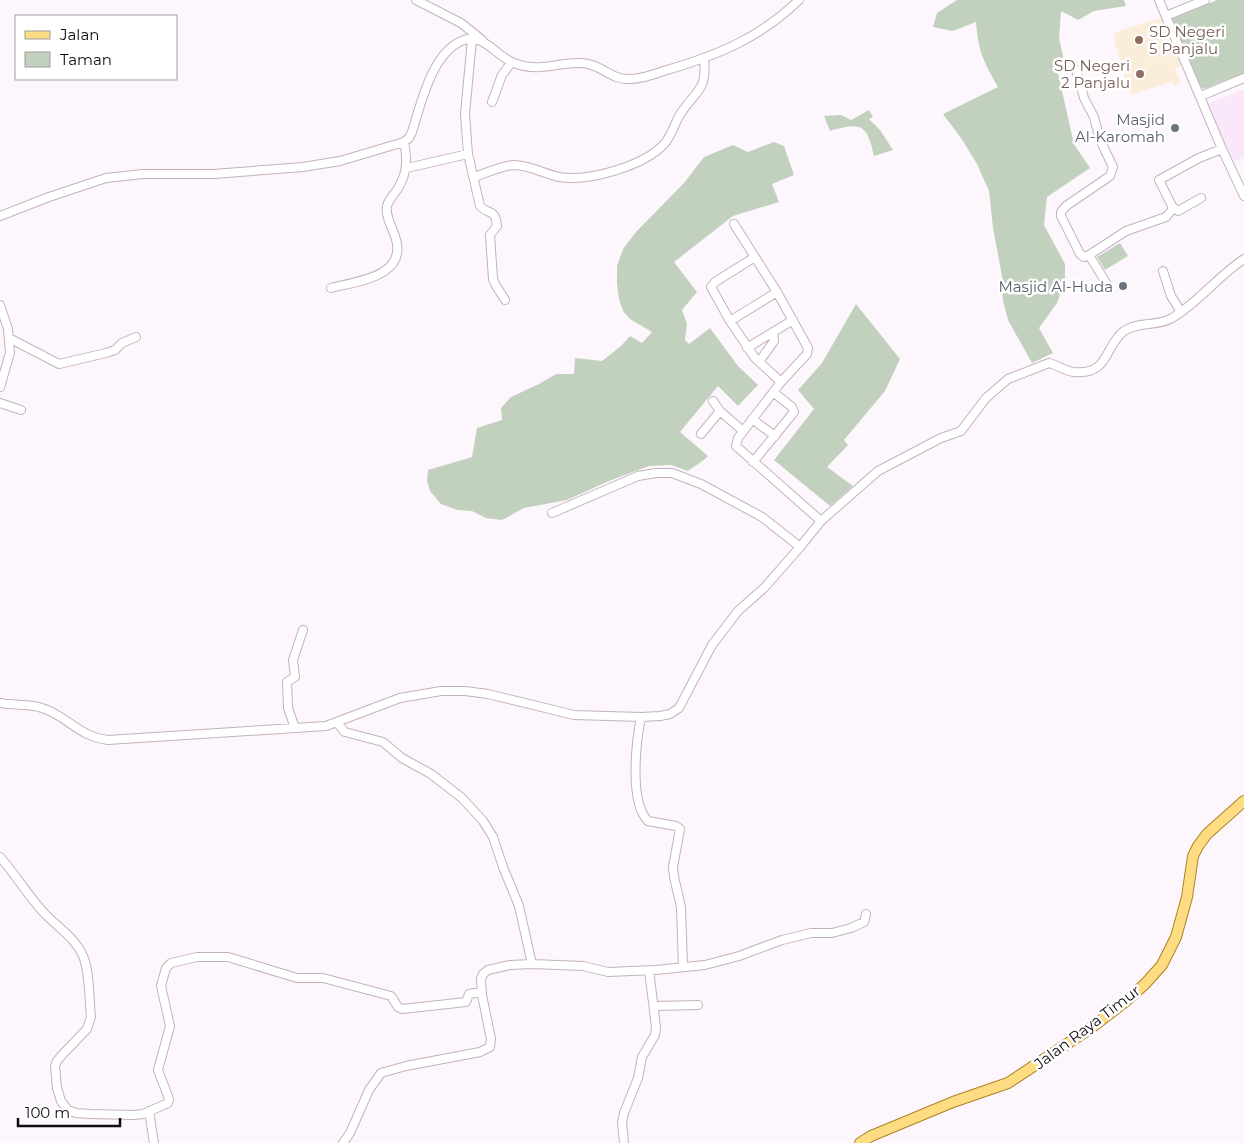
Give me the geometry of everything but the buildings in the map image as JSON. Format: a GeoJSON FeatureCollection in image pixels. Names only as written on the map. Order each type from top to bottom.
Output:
{"type":"FeatureCollection","features":[{"type":"Feature","properties":{"kind":"main road","name":"Jalan Raya Timur"},"geometry":{"type":"LineString","coordinates":[[860,1143],[871,1136],[953,1102],[1008,1083],[1091,1028],[1146,984],[1162,965],[1176,937],[1193,856],[1198,846],[1207,834],[1244,801]]}},
{"type":"Feature","properties":{"kind":"street"},"geometry":{"type":"LineString","coordinates":[[416,0],[461,23],[512,63],[544,68],[583,62],[604,69],[614,76],[623,79],[635,79],[701,60],[746,40],[764,30],[799,0]]}},
{"type":"Feature","properties":{"kind":"street"},"geometry":{"type":"LineString","coordinates":[[1159,0],[1244,196]]}},
{"type":"Feature","properties":{"kind":"street"},"geometry":{"type":"LineString","coordinates":[[1166,16],[1205,0]]}},
{"type":"Feature","properties":{"kind":"street"},"geometry":{"type":"LineString","coordinates":[[0,216],[49,196],[106,178],[143,174],[213,174],[303,167],[340,161],[404,142],[409,138],[427,86],[442,58],[450,49],[465,39],[482,41]]}},
{"type":"Feature","properties":{"kind":"street"},"geometry":{"type":"LineString","coordinates":[[472,39],[465,114],[468,154],[480,206],[482,209],[492,212],[496,217],[497,226],[490,235],[493,279],[505,300]]}},
{"type":"Feature","properties":{"kind":"street"},"geometry":{"type":"LineString","coordinates":[[474,177],[514,165],[531,167],[559,176],[583,177],[629,166],[657,150],[666,142],[681,112],[704,82],[701,60]]}},
{"type":"Feature","properties":{"kind":"street"},"geometry":{"type":"LineString","coordinates":[[492,102],[502,75],[512,63]]}},
{"type":"Feature","properties":{"kind":"street"},"geometry":{"type":"LineString","coordinates":[[1076,70],[1084,98],[1094,117],[1100,140],[1112,167],[1110,176],[1066,206],[1061,212],[1061,216],[1080,254],[1084,256],[1089,255],[1126,231],[1166,217],[1172,210],[1172,206]]}},
{"type":"Feature","properties":{"kind":"street"},"geometry":{"type":"LineString","coordinates":[[1201,96],[1244,78]]}},
{"type":"Feature","properties":{"kind":"street"},"geometry":{"type":"LineString","coordinates":[[331,288],[378,276],[388,270],[395,260],[398,245],[387,212],[387,206],[402,182],[407,168],[404,142]]}},
{"type":"Feature","properties":{"kind":"street"},"geometry":{"type":"LineString","coordinates":[[1201,198],[1178,211],[1172,206],[1159,183],[1161,178],[1199,158],[1222,149]]}},
{"type":"Feature","properties":{"kind":"street"},"geometry":{"type":"LineString","coordinates":[[407,168],[468,154]]}},
{"type":"Feature","properties":{"kind":"street"},"geometry":{"type":"LineString","coordinates":[[734,224],[777,292],[808,351],[752,419],[736,441],[736,446],[821,520]]}},
{"type":"Feature","properties":{"kind":"street"},"geometry":{"type":"LineString","coordinates":[[1089,255],[1108,286]]}},
{"type":"Feature","properties":{"kind":"street"},"geometry":{"type":"LineString","coordinates":[[755,258],[712,285],[712,289],[747,348],[758,362],[781,382]]}},
{"type":"Feature","properties":{"kind":"street"},"geometry":{"type":"LineString","coordinates":[[0,703],[41,707],[85,734],[108,740],[326,726],[400,698],[440,691],[465,691],[488,694],[574,715],[641,717],[670,714],[678,708],[712,646],[738,611],[764,588],[821,520],[878,471],[942,438],[961,431],[986,398],[1008,379],[1048,363],[1074,372],[1090,370],[1104,361],[1114,343],[1125,331],[1146,324],[1168,320],[1181,312],[1244,259]]}},
{"type":"Feature","properties":{"kind":"street"},"geometry":{"type":"LineString","coordinates":[[1164,271],[1171,296],[1181,312]]}},
{"type":"Feature","properties":{"kind":"street"},"geometry":{"type":"LineString","coordinates":[[730,320],[777,292]]}},
{"type":"Feature","properties":{"kind":"street"},"geometry":{"type":"LineString","coordinates":[[0,305],[4,329],[9,338],[10,353],[0,387]]}},
{"type":"Feature","properties":{"kind":"street"},"geometry":{"type":"LineString","coordinates":[[747,348],[793,320]]}},
{"type":"Feature","properties":{"kind":"street"},"geometry":{"type":"LineString","coordinates":[[758,362],[774,340],[773,332]]}},
{"type":"Feature","properties":{"kind":"street"},"geometry":{"type":"LineString","coordinates":[[9,338],[59,364],[106,354],[115,350],[122,343],[136,337]]}},
{"type":"Feature","properties":{"kind":"street"},"geometry":{"type":"LineString","coordinates":[[753,462],[794,412],[773,392]]}},
{"type":"Feature","properties":{"kind":"street"},"geometry":{"type":"LineString","coordinates":[[713,402],[720,411],[744,430]]}},
{"type":"Feature","properties":{"kind":"street"},"geometry":{"type":"LineString","coordinates":[[0,403],[21,410]]}},
{"type":"Feature","properties":{"kind":"street"},"geometry":{"type":"LineString","coordinates":[[701,434],[720,411]]}},
{"type":"Feature","properties":{"kind":"street"},"geometry":{"type":"LineString","coordinates":[[752,419],[775,436]]}},
{"type":"Feature","properties":{"kind":"street"},"geometry":{"type":"LineString","coordinates":[[552,513],[638,476],[672,473],[701,484],[762,518],[800,547]]}},
{"type":"Feature","properties":{"kind":"street"},"geometry":{"type":"LineString","coordinates":[[295,728],[288,708],[287,682],[295,677],[293,660],[302,630]]}},
{"type":"Feature","properties":{"kind":"street"},"geometry":{"type":"LineString","coordinates":[[641,717],[636,739],[635,760],[636,780],[642,814],[648,821],[676,826],[680,829],[673,867],[681,907],[684,967]]}},
{"type":"Feature","properties":{"kind":"street"},"geometry":{"type":"LineString","coordinates":[[337,723],[345,732],[383,742],[402,758],[446,784],[483,821],[493,837],[519,906],[532,964]]}},
{"type":"Feature","properties":{"kind":"street"},"geometry":{"type":"LineString","coordinates":[[0,857],[45,914],[73,941],[83,956],[86,965],[90,1023],[87,1029],[57,1061],[55,1066],[57,1088],[64,1106],[76,1113],[134,1115],[150,1111],[166,1104],[168,1101],[158,1072],[170,1026],[161,989],[166,968],[175,962],[197,957],[233,958],[297,978],[323,978],[391,996],[398,1007],[402,1009],[466,1002],[469,994],[482,992]]}},
{"type":"Feature","properties":{"kind":"street"},"geometry":{"type":"LineString","coordinates":[[343,1143],[350,1133],[369,1090],[381,1073],[406,1066],[480,1052],[490,1047],[491,1039],[482,992],[482,976],[488,970],[510,965],[532,964],[583,966],[608,972],[684,967],[714,962],[804,934],[832,933],[850,928],[864,922],[866,914]]}},
{"type":"Feature","properties":{"kind":"street"},"geometry":{"type":"LineString","coordinates":[[624,1143],[622,1122],[624,1113],[638,1078],[642,1057],[656,1035],[649,970]]}},
{"type":"Feature","properties":{"kind":"street"},"geometry":{"type":"LineString","coordinates":[[654,1006],[698,1005]]}},
{"type":"Feature","properties":{"kind":"street"},"geometry":{"type":"LineString","coordinates":[[150,1111],[154,1143]]}},
{"type":"Feature","properties":{"kind":"shaded area"},"geometry":{"type":"Polygon","coordinates":[[[1164,17],[1172,37],[1160,43],[1164,51],[1175,46],[1183,65],[1175,68],[1181,83],[1174,86],[1172,82],[1130,95],[1113,36],[1116,32],[1164,17]]]}},
{"type":"Feature","properties":{"kind":"shaded area"},"geometry":{"type":"Polygon","coordinates":[[[1244,89],[1244,158],[1232,162],[1207,104],[1244,89]]]}},
{"type":"Feature","properties":{"kind":"green space"},"geometry":{"type":"Polygon","coordinates":[[[957,0],[1124,0],[1126,6],[1094,11],[1078,20],[1061,11],[1059,38],[1066,70],[1058,73],[1074,144],[1090,168],[1047,197],[1044,225],[1065,264],[1065,281],[1057,303],[1039,328],[1053,353],[1032,363],[1008,320],[1003,301],[1002,276],[993,228],[989,191],[977,164],[943,114],[998,87],[983,56],[978,41],[976,22],[953,31],[933,27],[937,13],[957,0]]]}},
{"type":"Feature","properties":{"kind":"green space"},"geometry":{"type":"Polygon","coordinates":[[[1217,0],[1244,0],[1244,73],[1204,89],[1200,86],[1172,19],[1217,0]]]}},
{"type":"Feature","properties":{"kind":"green space"},"geometry":{"type":"Polygon","coordinates":[[[869,110],[873,117],[869,119],[880,130],[893,150],[874,156],[869,137],[861,128],[849,127],[830,131],[824,116],[841,115],[851,120],[869,110]]]}},
{"type":"Feature","properties":{"kind":"green space"},"geometry":{"type":"Polygon","coordinates":[[[774,142],[784,146],[794,175],[772,184],[779,202],[733,216],[674,262],[697,292],[682,310],[687,324],[685,340],[689,344],[710,328],[738,366],[758,385],[738,406],[718,386],[680,432],[708,456],[688,471],[671,465],[649,466],[567,500],[524,508],[502,520],[486,518],[472,511],[457,510],[441,504],[430,491],[427,481],[428,470],[472,457],[477,428],[502,420],[501,408],[511,397],[556,374],[574,374],[575,358],[602,361],[630,336],[642,343],[652,332],[630,319],[623,311],[617,284],[617,266],[623,249],[636,232],[684,183],[704,157],[733,145],[748,152],[774,142]]]}},
{"type":"Feature","properties":{"kind":"green space"},"geometry":{"type":"Polygon","coordinates":[[[1120,243],[1128,256],[1105,270],[1097,257],[1120,243]]]}},
{"type":"Feature","properties":{"kind":"green space"},"geometry":{"type":"Polygon","coordinates":[[[856,304],[900,359],[885,391],[844,440],[848,445],[827,467],[853,486],[830,506],[774,460],[814,409],[798,390],[822,363],[856,304]]]}},
{"type":"Feature","properties":{"kind":"place","name":"SD Negeri 5 Panjalu"},"geometry":{"type":"Point","coordinates":[1139,40]}},
{"type":"Feature","properties":{"kind":"place","name":"SD Negeri 2 Panjalu"},"geometry":{"type":"Point","coordinates":[1140,74]}},
{"type":"Feature","properties":{"kind":"place","name":"Masjid Al-Karomah"},"geometry":{"type":"Point","coordinates":[1175,128]}},
{"type":"Feature","properties":{"kind":"place","name":"Masjid Al-Huda"},"geometry":{"type":"Point","coordinates":[1123,286]}}]}
